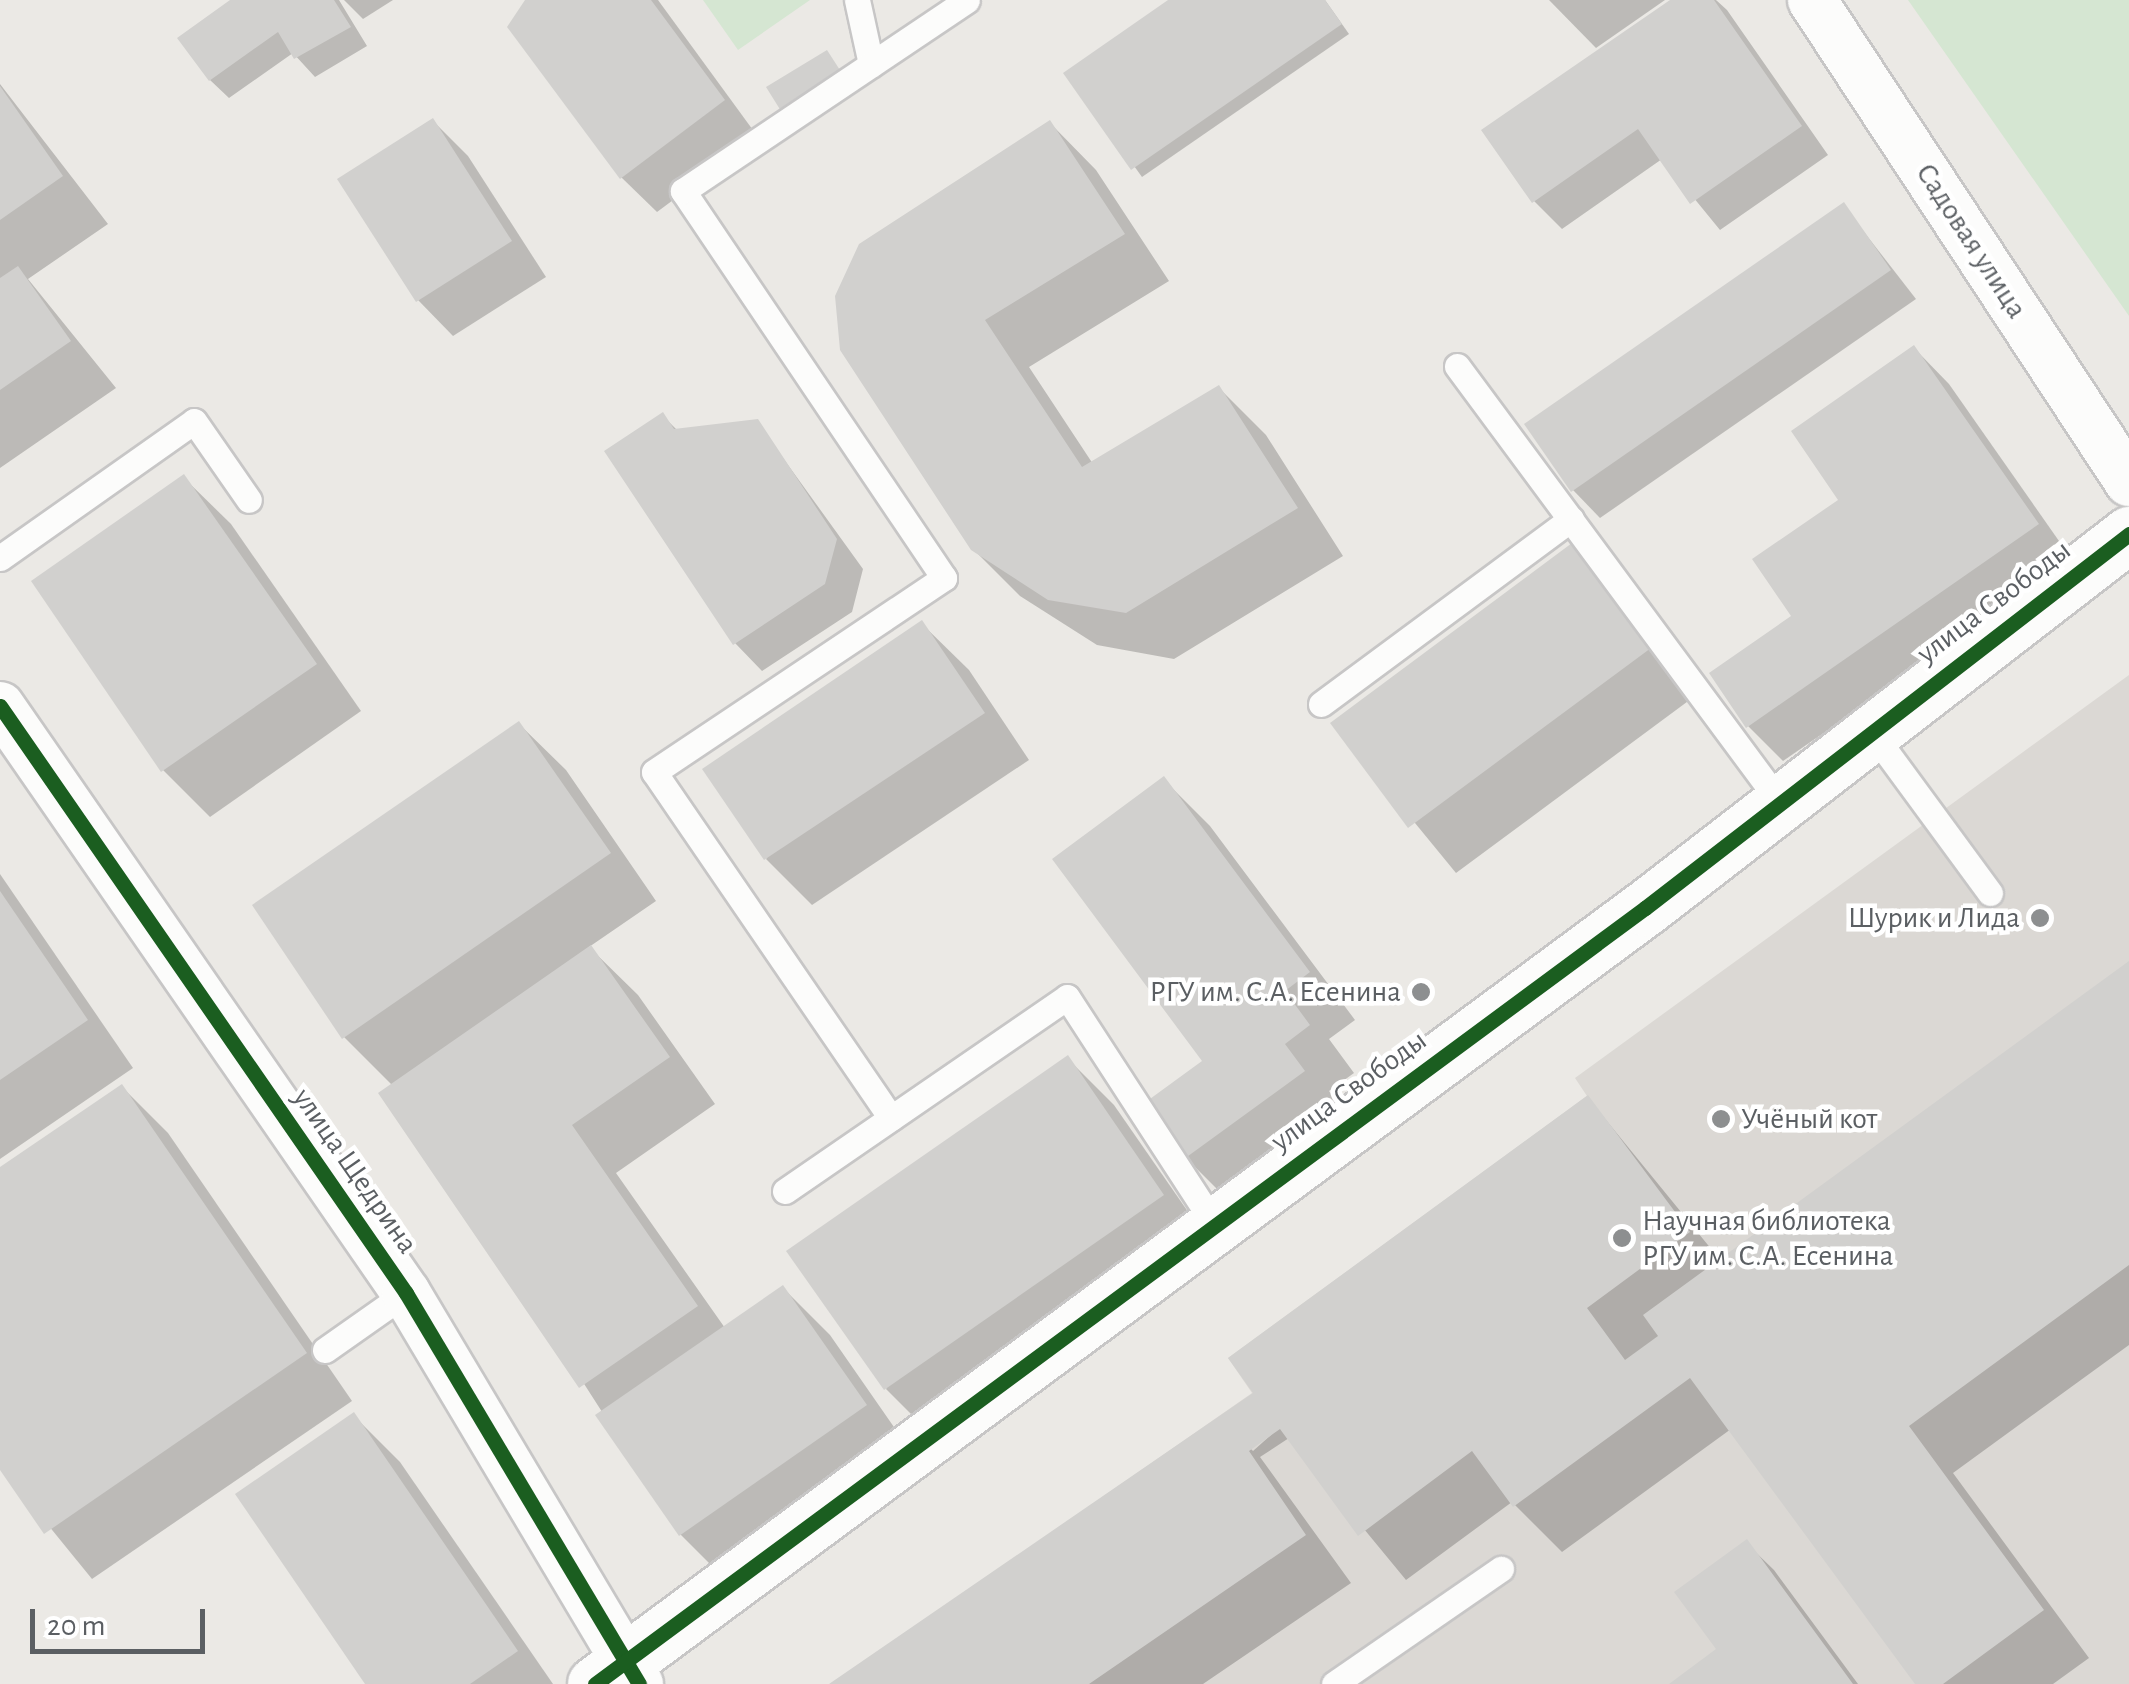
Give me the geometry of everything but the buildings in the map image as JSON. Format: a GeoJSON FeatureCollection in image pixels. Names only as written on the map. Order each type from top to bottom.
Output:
{"type":"FeatureCollection","features":[{"type":"Feature","properties":{"kind":"street","name":"Садовая улица"},"geometry":{"type":"LineString","coordinates":[[1812,0],[2129,482]]}},
{"type":"Feature","properties":{"kind":"street","name":"улица Свободы"},"geometry":{"type":"LineString","coordinates":[[619,1677],[2129,534]]}},
{"type":"Feature","properties":{"kind":"street","name":"улица Щедрина"},"geometry":{"type":"LineString","coordinates":[[0,706],[406,1293],[619,1677]]}},
{"type":"Feature","properties":{"kind":"lane"},"geometry":{"type":"LineString","coordinates":[[856,0],[871,64]]}},
{"type":"Feature","properties":{"kind":"lane"},"geometry":{"type":"LineString","coordinates":[[891,1118],[654,772],[944,578],[683,191],[967,0]]}},
{"type":"Feature","properties":{"kind":"lane"},"geometry":{"type":"LineString","coordinates":[[1456,366],[1779,801]]}},
{"type":"Feature","properties":{"kind":"lane"},"geometry":{"type":"LineString","coordinates":[[0,558],[194,421],[249,500]]}},
{"type":"Feature","properties":{"kind":"lane"},"geometry":{"type":"LineString","coordinates":[[1321,704],[1570,520]]}},
{"type":"Feature","properties":{"kind":"lane"},"geometry":{"type":"LineString","coordinates":[[1871,731],[1990,893]]}},
{"type":"Feature","properties":{"kind":"lane"},"geometry":{"type":"LineString","coordinates":[[785,1190],[1067,998],[1214,1224]]}},
{"type":"Feature","properties":{"kind":"lane"},"geometry":{"type":"LineString","coordinates":[[325,1350],[406,1293]]}},
{"type":"Feature","properties":{"kind":"lane"},"geometry":{"type":"LineString","coordinates":[[1334,1684],[1501,1569]]}},
{"type":"Feature","properties":{"kind":"shaded area"},"geometry":{"type":"Polygon","coordinates":[[[2129,675],[2129,1684],[834,1684],[1252,1393],[1228,1358],[1587,1096],[1575,1078],[2129,675]]]}},
{"type":"Feature","properties":{"kind":"green space"},"geometry":{"type":"Polygon","coordinates":[[[703,0],[810,0],[738,50],[703,0]]]}},
{"type":"Feature","properties":{"kind":"green space"},"geometry":{"type":"Polygon","coordinates":[[[1908,0],[2129,0],[2129,316],[1908,0]]]}},
{"type":"Feature","properties":{"kind":"cycle path"},"geometry":{"type":"LineString","coordinates":[[595,1684],[1645,908],[2129,534]]}},
{"type":"Feature","properties":{"kind":"cycle path"},"geometry":{"type":"LineString","coordinates":[[0,706],[406,1293],[639,1684]]}},
{"type":"Feature","properties":{"kind":"place","name":"Шурик и Лида"},"geometry":{"type":"Point","coordinates":[2040,918]}},
{"type":"Feature","properties":{"kind":"place","name":"РГУ им. С.А. Есенина"},"geometry":{"type":"Point","coordinates":[1421,992]}},
{"type":"Feature","properties":{"kind":"place","name":"Учëный кот"},"geometry":{"type":"Point","coordinates":[1721,1119]}},
{"type":"Feature","properties":{"kind":"place","name":"Научная библиотека РГУ им. С.А. Есенина"},"geometry":{"type":"Point","coordinates":[1622,1238]}}]}
